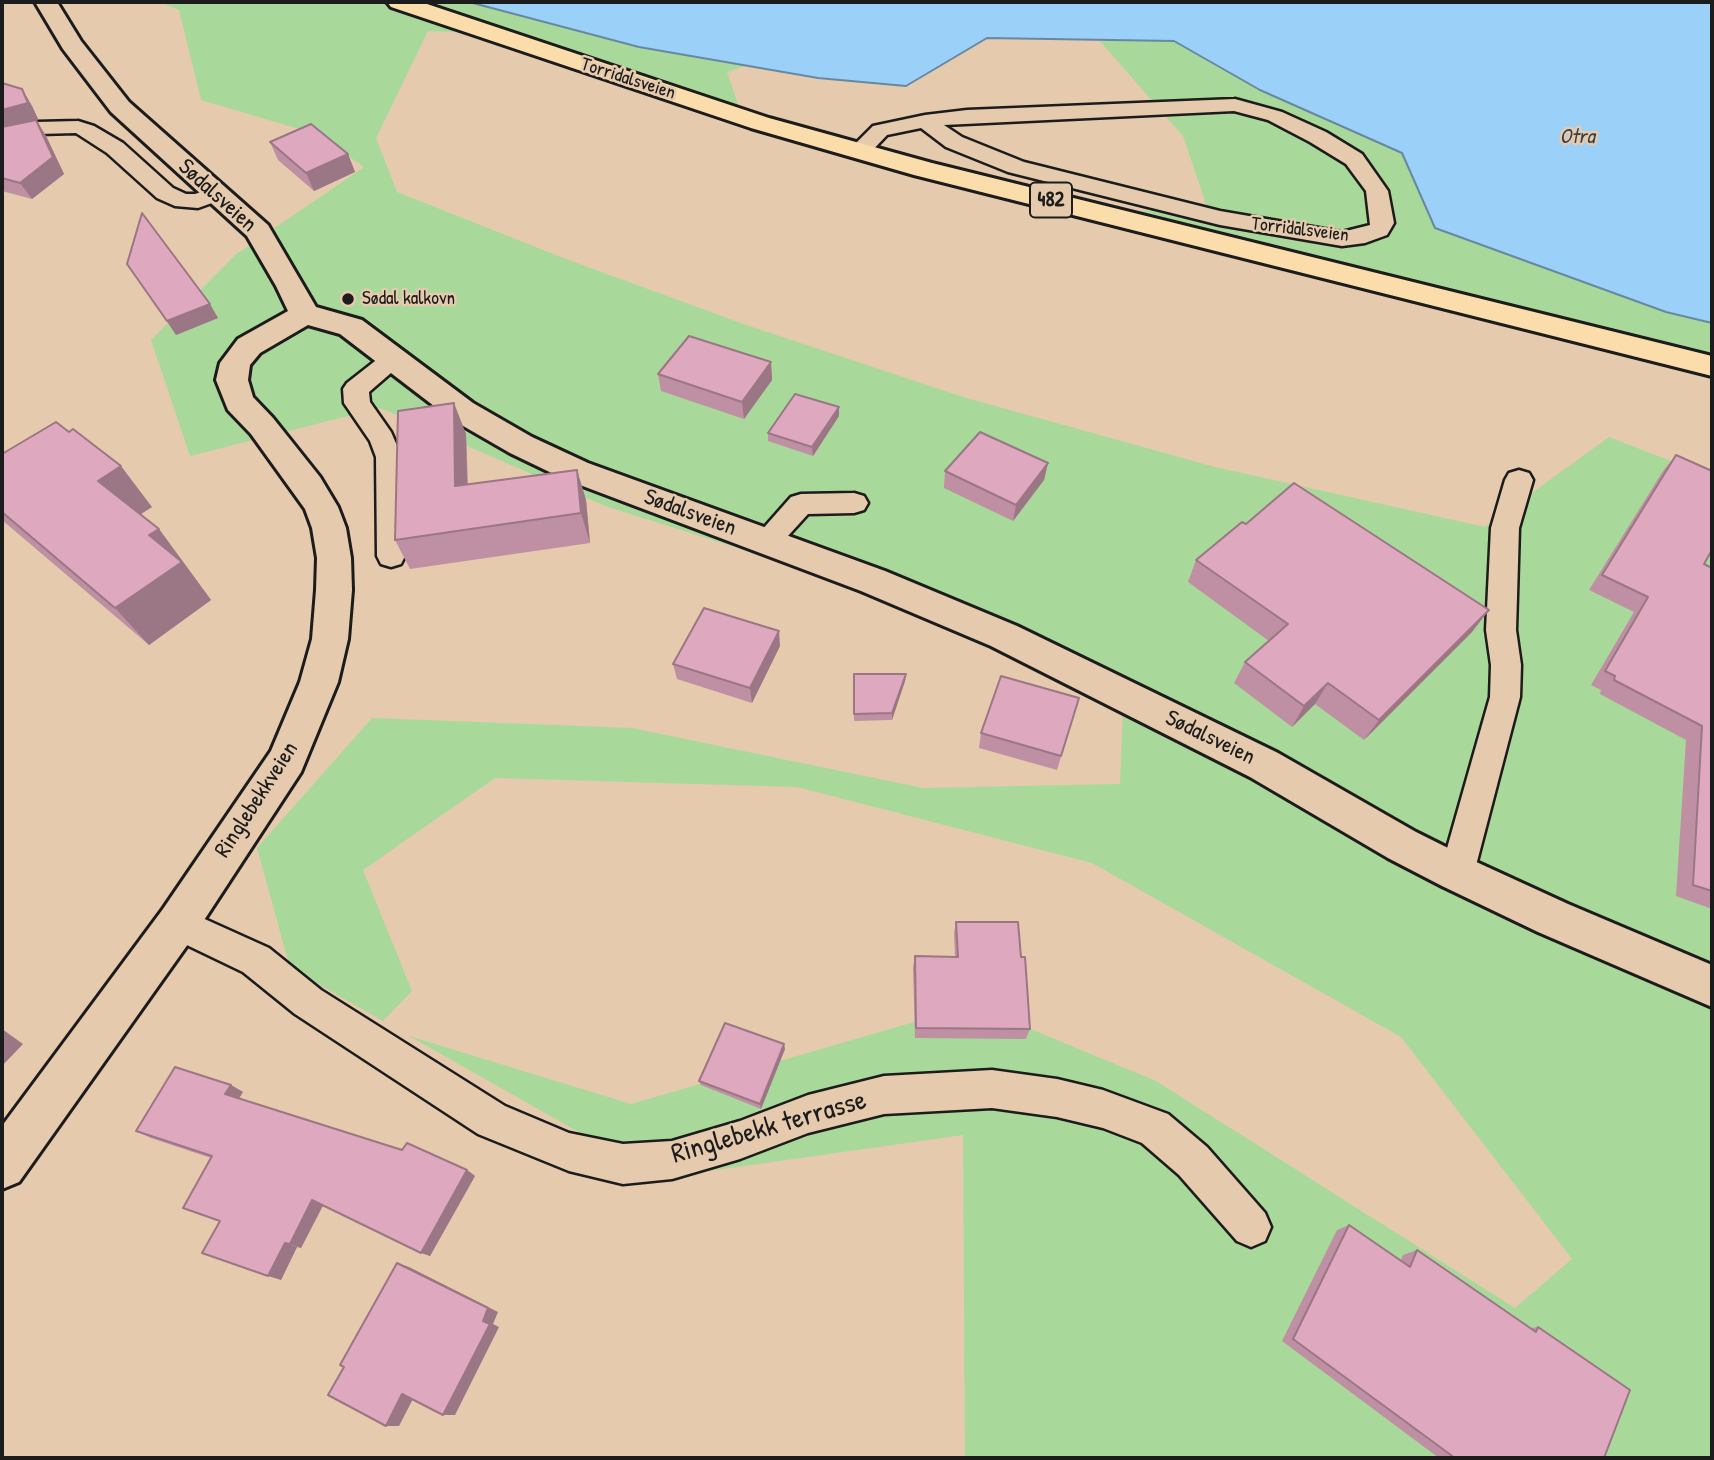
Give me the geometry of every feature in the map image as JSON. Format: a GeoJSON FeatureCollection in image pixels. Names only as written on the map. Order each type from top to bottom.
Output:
{"type":"FeatureCollection","features":[{"type":"Feature","properties":{"kind":"main road","name":"Torridalsveien"},"geometry":{"type":"LineString","coordinates":[[399,2],[760,123],[923,169],[1712,366]]}},
{"type":"Feature","properties":{"kind":"street","name":"Sødalsveien"},"geometry":{"type":"LineString","coordinates":[[46,2],[71,44],[120,107],[258,231],[291,286],[304,314],[351,327],[461,411],[576,471],[693,516],[767,540],[1004,636],[1264,765],[1402,845],[1457,873],[1552,918],[1712,986]]}},
{"type":"Feature","properties":{"kind":"street","name":"Ringlebekkveien"},"geometry":{"type":"LineString","coordinates":[[2,1165],[178,923],[287,760],[319,682],[330,639],[334,558],[329,528],[321,507],[295,467],[239,402],[232,380],[235,363],[250,346],[304,314]]}},
{"type":"Feature","properties":{"kind":"lane","name":"Torridalsveien"},"geometry":{"type":"LineString","coordinates":[[860,150],[880,130],[925,121],[1235,105],[1275,116],[1318,137],[1354,159],[1377,191],[1383,223],[1379,230],[1364,236],[1342,239],[1220,218],[1016,167],[954,142],[925,121]]}},
{"type":"Feature","properties":{"kind":"lane"},"geometry":{"type":"LineString","coordinates":[[2,139],[37,128],[78,127],[88,130],[115,148],[165,193],[183,201],[198,201],[215,194]]}},
{"type":"Feature","properties":{"kind":"lane"},"geometry":{"type":"LineString","coordinates":[[391,556],[390,457],[382,439],[357,402],[356,389],[393,360]]}},
{"type":"Feature","properties":{"kind":"lane"},"geometry":{"type":"LineString","coordinates":[[1457,873],[1505,697],[1506,665],[1501,630],[1505,528],[1519,480]]}},
{"type":"Feature","properties":{"kind":"lane"},"geometry":{"type":"LineString","coordinates":[[767,540],[801,503],[854,503]]}},
{"type":"Feature","properties":{"kind":"lane","name":"Ringlebekk terrasse"},"geometry":{"type":"LineString","coordinates":[[178,923],[256,960],[308,1002],[492,1120],[569,1152],[623,1164],[672,1160],[808,1114],[884,1095],[992,1089],[1057,1098],[1103,1109],[1154,1128],[1193,1161],[1251,1227]]}},
{"type":"Feature","properties":{"kind":"green space"},"geometry":{"type":"Polygon","coordinates":[[[159,2],[469,2],[639,47],[745,66],[727,72],[740,110],[918,167],[1108,213],[1207,207],[1183,136],[1099,40],[1174,41],[1260,90],[1402,153],[1435,228],[1666,312],[1712,323],[1712,367],[868,157],[473,33],[428,31],[376,138],[397,192],[566,259],[749,326],[963,397],[1215,467],[1485,527],[1609,437],[1712,477],[1712,1458],[965,1458],[963,1135],[660,1178],[409,1036],[631,1104],[973,1005],[1156,1081],[1515,1308],[1572,1259],[1401,1037],[1092,863],[797,787],[495,778],[363,870],[412,991],[383,1021],[290,968],[257,848],[372,718],[632,728],[923,788],[1120,784],[1123,710],[880,593],[605,506],[380,408],[190,456],[151,340],[235,255],[364,167],[316,134],[201,100],[179,10],[159,2]]]}},
{"type":"Feature","properties":{"kind":"water","name":"Otra"},"geometry":{"type":"Polygon","coordinates":[[[469,2],[1712,2],[1712,323],[1666,312],[1435,228],[1402,153],[1260,90],[1174,41],[987,38],[906,86],[818,78],[639,47],[469,2]]]}},
{"type":"Feature","properties":{"kind":"building"},"geometry":{"type":"Polygon","coordinates":[[[2,83],[22,89],[28,103],[2,110],[2,83]]]}},
{"type":"Feature","properties":{"kind":"building"},"geometry":{"type":"Polygon","coordinates":[[[36,120],[53,157],[20,183],[2,178],[2,127],[36,120]]]}},
{"type":"Feature","properties":{"kind":"building"},"geometry":{"type":"Polygon","coordinates":[[[311,124],[348,154],[306,173],[270,142],[311,124]]]}},
{"type":"Feature","properties":{"kind":"building"},"geometry":{"type":"Polygon","coordinates":[[[142,213],[210,304],[167,321],[127,264],[142,213]]]}},
{"type":"Feature","properties":{"kind":"building"},"geometry":{"type":"Polygon","coordinates":[[[689,336],[771,362],[742,402],[658,374],[689,336]]]}},
{"type":"Feature","properties":{"kind":"building"},"geometry":{"type":"Polygon","coordinates":[[[795,394],[839,407],[812,447],[768,433],[795,394]]]}},
{"type":"Feature","properties":{"kind":"building"},"geometry":{"type":"Polygon","coordinates":[[[454,403],[455,486],[577,470],[581,513],[395,540],[398,411],[454,403]]]}},
{"type":"Feature","properties":{"kind":"building"},"geometry":{"type":"Polygon","coordinates":[[[56,422],[69,432],[73,429],[121,466],[98,481],[159,529],[149,535],[182,562],[115,608],[2,512],[2,454],[56,422]]]}},
{"type":"Feature","properties":{"kind":"building"},"geometry":{"type":"Polygon","coordinates":[[[980,432],[1048,463],[1016,505],[945,471],[980,432]]]}},
{"type":"Feature","properties":{"kind":"building"},"geometry":{"type":"Polygon","coordinates":[[[1676,455],[1712,471],[1712,550],[1704,564],[1712,568],[1712,891],[1693,885],[1702,726],[1614,680],[1615,676],[1605,671],[1648,597],[1602,575],[1676,455]]]}},
{"type":"Feature","properties":{"kind":"building"},"geometry":{"type":"Polygon","coordinates":[[[1294,483],[1489,610],[1379,720],[1328,683],[1304,706],[1245,662],[1288,624],[1196,560],[1242,522],[1246,524],[1294,483]]]}},
{"type":"Feature","properties":{"kind":"building"},"geometry":{"type":"Polygon","coordinates":[[[704,608],[779,631],[750,688],[673,664],[704,608]]]}},
{"type":"Feature","properties":{"kind":"building"},"geometry":{"type":"Polygon","coordinates":[[[854,674],[906,674],[892,713],[854,714],[854,674]]]}},
{"type":"Feature","properties":{"kind":"building"},"geometry":{"type":"Polygon","coordinates":[[[1001,676],[1079,698],[1061,756],[981,733],[1001,676]]]}},
{"type":"Feature","properties":{"kind":"building"},"geometry":{"type":"Polygon","coordinates":[[[956,922],[1018,922],[1021,957],[1025,957],[1030,1029],[916,1028],[915,956],[958,957],[956,922]]]}},
{"type":"Feature","properties":{"kind":"building"},"geometry":{"type":"Polygon","coordinates":[[[725,1023],[784,1044],[760,1104],[699,1081],[725,1023]]]}},
{"type":"Feature","properties":{"kind":"building"},"geometry":{"type":"Polygon","coordinates":[[[175,1067],[231,1085],[225,1094],[402,1150],[407,1143],[467,1170],[421,1253],[312,1200],[290,1244],[285,1243],[268,1276],[202,1253],[220,1221],[183,1208],[212,1156],[136,1131],[175,1067]]]}},
{"type":"Feature","properties":{"kind":"building"},"geometry":{"type":"Polygon","coordinates":[[[1349,1225],[1410,1267],[1417,1250],[1536,1332],[1538,1327],[1630,1390],[1604,1458],[1455,1458],[1293,1339],[1349,1225]]]}},
{"type":"Feature","properties":{"kind":"building"},"geometry":{"type":"Polygon","coordinates":[[[397,1263],[488,1308],[483,1321],[490,1324],[443,1415],[402,1394],[386,1426],[328,1395],[344,1367],[340,1365],[397,1263]]]}},
{"type":"Feature","properties":{"kind":"place","name":"Sødal kalkovn"},"geometry":{"type":"Point","coordinates":[348,299]}}]}
